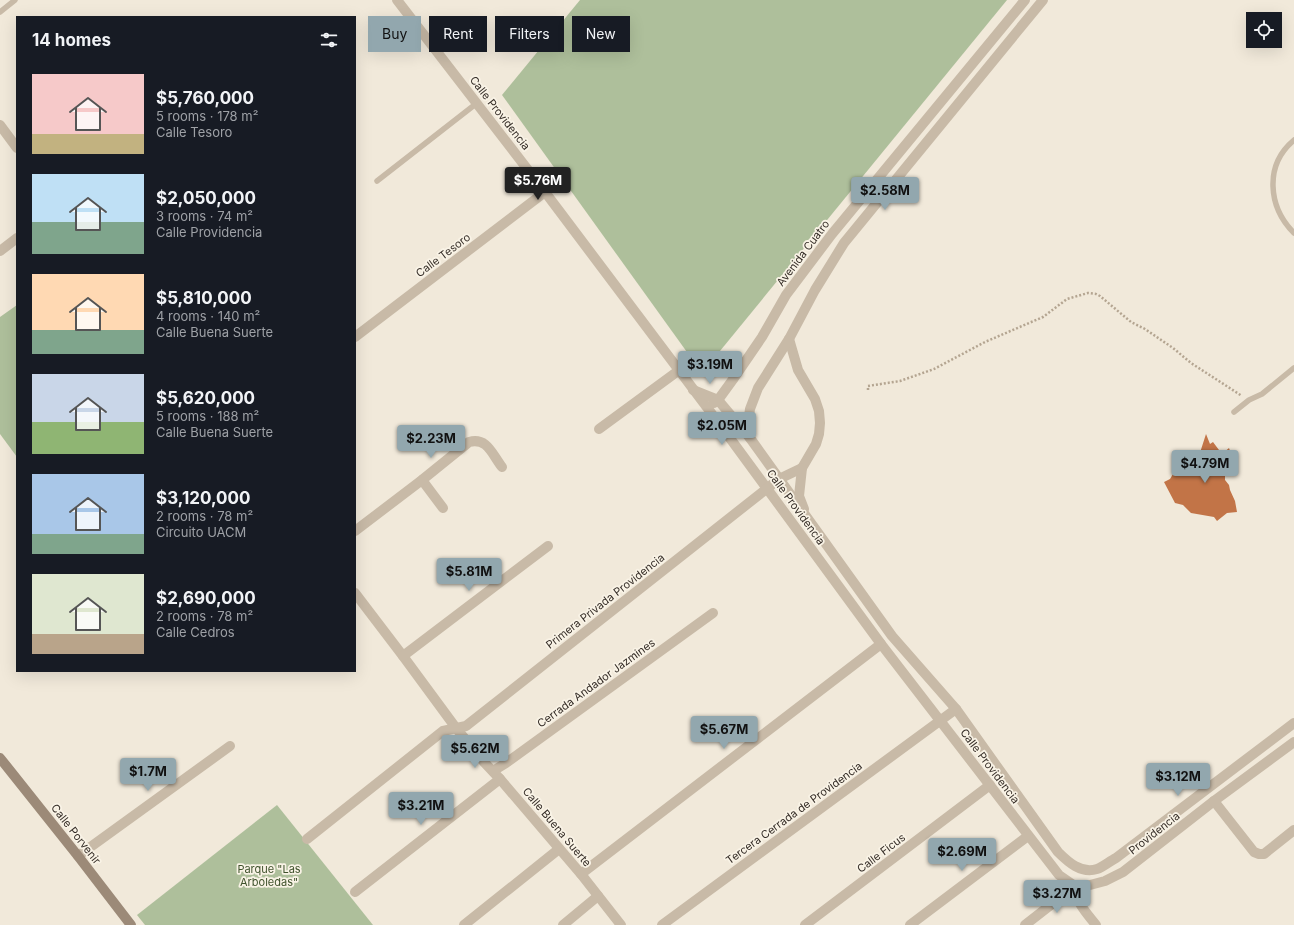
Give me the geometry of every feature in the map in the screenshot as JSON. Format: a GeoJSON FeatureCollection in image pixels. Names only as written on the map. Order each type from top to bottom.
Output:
{"type":"FeatureCollection","features":[{"type":"Feature","properties":{"kind":"street","name":"Calle Providencia"},"geometry":{"type":"LineString","coordinates":[[397,0],[545,192],[881,644],[1058,875],[1075,886]]}},
{"type":"Feature","properties":{"kind":"street","name":"Avenida Cuatro"},"geometry":{"type":"LineString","coordinates":[[707,409],[718,400],[762,337],[786,295],[832,234],[1025,0]]}},
{"type":"Feature","properties":{"kind":"street"},"geometry":{"type":"LineString","coordinates":[[750,438],[748,424],[750,409],[758,388],[844,243],[1043,0]]}},
{"type":"Feature","properties":{"kind":"street"},"geometry":{"type":"LineString","coordinates":[[996,35],[1007,44]]}},
{"type":"Feature","properties":{"kind":"street"},"geometry":{"type":"LineString","coordinates":[[0,125],[16,147]]}},
{"type":"Feature","properties":{"kind":"street","name":"Calle Tesoro"},"geometry":{"type":"LineString","coordinates":[[356,336],[545,192]]}},
{"type":"Feature","properties":{"kind":"street"},"geometry":{"type":"LineString","coordinates":[[0,251],[16,239]]}},
{"type":"Feature","properties":{"kind":"street"},"geometry":{"type":"LineString","coordinates":[[788,339],[798,370],[815,399],[819,411],[819,434],[816,444],[802,468],[799,496],[808,520]]}},
{"type":"Feature","properties":{"kind":"street"},"geometry":{"type":"LineString","coordinates":[[599,429],[678,371]]}},
{"type":"Feature","properties":{"kind":"street"},"geometry":{"type":"LineString","coordinates":[[693,390],[718,400]]}},
{"type":"Feature","properties":{"kind":"street","name":"Calle Providencia"},"geometry":{"type":"LineString","coordinates":[[718,400],[750,438],[892,636],[956,709],[1058,852],[1069,864],[1083,870],[1096,869],[1116,858],[1294,723]]}},
{"type":"Feature","properties":{"kind":"street"},"geometry":{"type":"LineString","coordinates":[[356,530],[469,442],[477,440],[484,442],[502,467]]}},
{"type":"Feature","properties":{"kind":"street","name":"Primera Privada Providencia"},"geometry":{"type":"LineString","coordinates":[[308,839],[444,732],[466,726],[779,479],[802,468]]}},
{"type":"Feature","properties":{"kind":"street"},"geometry":{"type":"LineString","coordinates":[[422,480],[443,508]]}},
{"type":"Feature","properties":{"kind":"street"},"geometry":{"type":"LineString","coordinates":[[404,656],[548,546]]}},
{"type":"Feature","properties":{"kind":"street","name":"Calle Buena Suerte"},"geometry":{"type":"LineString","coordinates":[[356,594],[404,656],[456,728],[581,874],[621,925]]}},
{"type":"Feature","properties":{"kind":"street","name":"Cerrada Andador Jazmines"},"geometry":{"type":"LineString","coordinates":[[493,770],[513,758],[713,613]]}},
{"type":"Feature","properties":{"kind":"street"},"geometry":{"type":"LineString","coordinates":[[581,874],[881,644]]}},
{"type":"Feature","properties":{"kind":"street","name":"Tercera Cerrada de Providencia"},"geometry":{"type":"LineString","coordinates":[[662,925],[956,709]]}},
{"type":"Feature","properties":{"kind":"street"},"geometry":{"type":"LineString","coordinates":[[78,856],[230,746]]}},
{"type":"Feature","properties":{"kind":"street","name":"Providencia"},"geometry":{"type":"LineString","coordinates":[[1075,886],[1090,885],[1104,881],[1123,872],[1214,801],[1292,747]]}},
{"type":"Feature","properties":{"kind":"street","name":"Calle Porvenir"},"geometry":{"type":"LineString","coordinates":[[0,758],[131,925]]}},
{"type":"Feature","properties":{"kind":"street"},"geometry":{"type":"LineString","coordinates":[[355,892],[500,779]]}},
{"type":"Feature","properties":{"kind":"street","name":"Calle Ficus"},"geometry":{"type":"LineString","coordinates":[[805,925],[990,785]]}},
{"type":"Feature","properties":{"kind":"street"},"geometry":{"type":"LineString","coordinates":[[1214,801],[1254,852],[1259,854],[1264,854],[1294,830]]}},
{"type":"Feature","properties":{"kind":"street"},"geometry":{"type":"LineString","coordinates":[[910,925],[1028,836]]}},
{"type":"Feature","properties":{"kind":"street"},"geometry":{"type":"LineString","coordinates":[[464,925],[559,849]]}},
{"type":"Feature","properties":{"kind":"street"},"geometry":{"type":"LineString","coordinates":[[1026,925],[1075,886]]}},
{"type":"Feature","properties":{"kind":"street"},"geometry":{"type":"LineString","coordinates":[[1075,886],[1076,896],[1080,905],[1096,925]]}},
{"type":"Feature","properties":{"kind":"street"},"geometry":{"type":"LineString","coordinates":[[564,925],[598,896]]}},
{"type":"Feature","properties":{"kind":"lane"},"geometry":{"type":"LineString","coordinates":[[0,12],[15,0]]}},
{"type":"Feature","properties":{"kind":"lane"},"geometry":{"type":"LineString","coordinates":[[377,181],[477,103]]}},
{"type":"Feature","properties":{"kind":"lane"},"geometry":{"type":"LineString","coordinates":[[1294,140],[1289,144],[1280,157],[1274,172],[1272,189],[1275,205],[1282,220],[1294,233]]}},
{"type":"Feature","properties":{"kind":"lane"},"geometry":{"type":"LineString","coordinates":[[1234,412],[1249,400],[1262,394],[1294,368]]}},
{"type":"Feature","properties":{"kind":"path"},"geometry":{"type":"LineString","coordinates":[[868,390],[868,386],[900,381],[934,369],[985,342],[1043,317],[1067,299],[1088,294],[1096,294],[1131,322],[1145,329],[1173,348],[1191,363],[1249,400]]}},
{"type":"Feature","properties":{"kind":"green space"},"geometry":{"type":"Polygon","coordinates":[[[580,0],[1007,0],[702,373],[502,95],[537,52],[564,52],[564,19],[580,0]]]}},
{"type":"Feature","properties":{"kind":"green space"},"geometry":{"type":"Polygon","coordinates":[[[16,306],[16,456],[0,434],[0,317],[16,306]]]}},
{"type":"Feature","properties":{"kind":"green space","name":"Parque \"Las Arboledas\""},"geometry":{"type":"Polygon","coordinates":[[[277,805],[373,925],[145,925],[137,915],[277,805]]]}},
{"type":"Feature","properties":{"kind":"building"},"geometry":{"type":"Polygon","coordinates":[[[1206,434],[1210,444],[1213,442],[1222,454],[1229,448],[1234,462],[1228,467],[1225,480],[1229,485],[1235,501],[1237,512],[1227,513],[1217,521],[1214,517],[1191,513],[1183,505],[1175,503],[1164,482],[1170,479],[1173,474],[1179,475],[1188,468],[1192,468],[1197,462],[1206,434]]]}}]}
